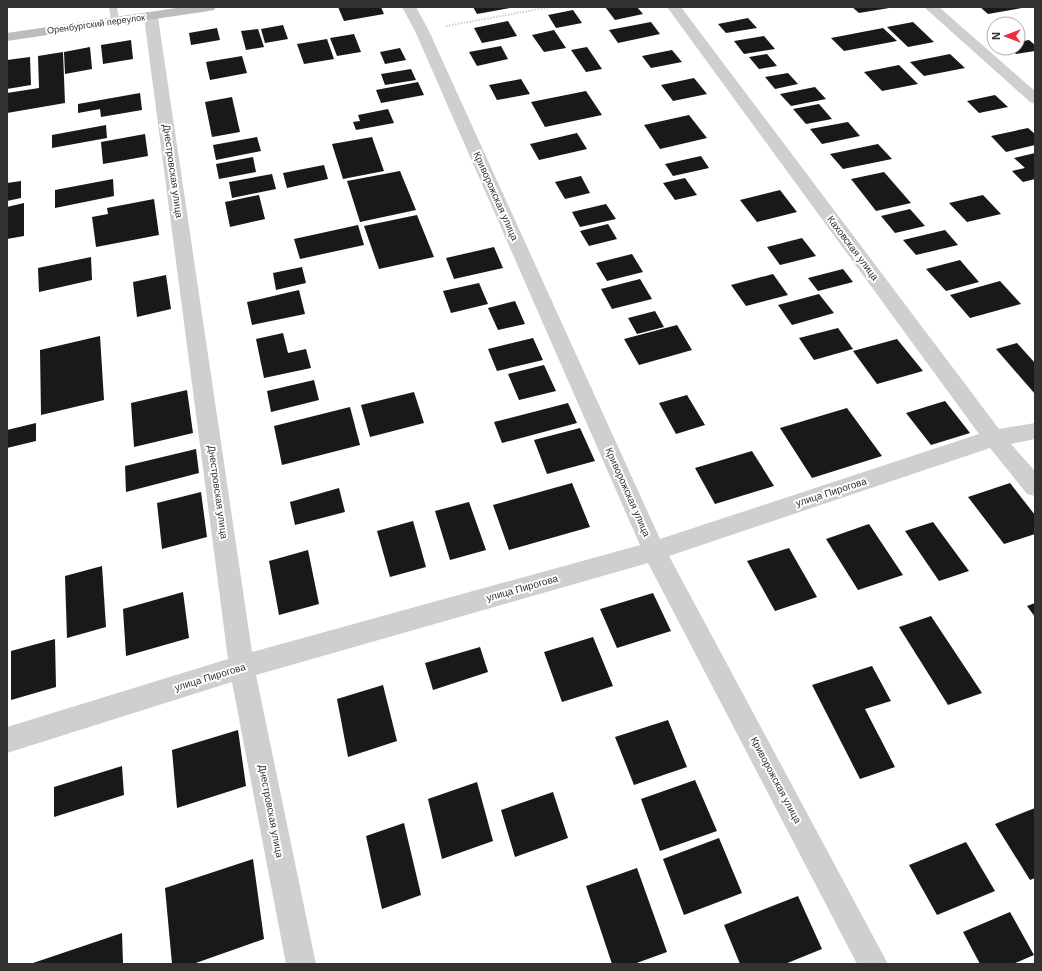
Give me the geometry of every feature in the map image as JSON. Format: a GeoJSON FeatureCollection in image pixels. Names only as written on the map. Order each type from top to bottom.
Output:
{"type":"FeatureCollection","features":[{"type":"Feature","properties":{"kind":"street","name":"Оренбургский переулок"},"geometry":{"type":"LineString","coordinates":[[7,37],[114,14],[151,17],[209,7]]}},
{"type":"Feature","properties":{"kind":"street","name":"Криворожская улица"},"geometry":{"type":"LineString","coordinates":[[409,7],[422,31],[654,551],[873,964]]}},
{"type":"Feature","properties":{"kind":"street","name":"Каховская улица"},"geometry":{"type":"LineString","coordinates":[[674,7],[994,438],[1035,487]]}},
{"type":"Feature","properties":{"kind":"street"},"geometry":{"type":"LineString","coordinates":[[931,7],[1035,99]]}},
{"type":"Feature","properties":{"kind":"street","name":"Днестровская улица"},"geometry":{"type":"LineString","coordinates":[[151,17],[242,667],[301,964]]}},
{"type":"Feature","properties":{"kind":"street","name":"улица Пирогова"},"geometry":{"type":"LineString","coordinates":[[7,740],[242,667],[654,551],[994,438],[1035,431]]}},
{"type":"Feature","properties":{"kind":"path"},"geometry":{"type":"LineString","coordinates":[[422,31],[550,7]]}},
{"type":"Feature","properties":{"kind":"building"},"geometry":{"type":"Polygon","coordinates":[[[338,7],[381,7],[384,14],[344,21],[338,7]]]}},
{"type":"Feature","properties":{"kind":"building"},"geometry":{"type":"Polygon","coordinates":[[[473,7],[510,7],[510,8],[477,14],[473,7]]]}},
{"type":"Feature","properties":{"kind":"building"},"geometry":{"type":"Polygon","coordinates":[[[605,7],[637,7],[643,14],[615,20],[605,7]]]}},
{"type":"Feature","properties":{"kind":"building"},"geometry":{"type":"Polygon","coordinates":[[[852,7],[889,7],[889,8],[859,13],[852,7]]]}},
{"type":"Feature","properties":{"kind":"building"},"geometry":{"type":"Polygon","coordinates":[[[980,7],[1022,7],[1022,8],[988,14],[980,7]]]}},
{"type":"Feature","properties":{"kind":"building"},"geometry":{"type":"Polygon","coordinates":[[[573,10],[582,23],[556,28],[548,15],[573,10]]]}},
{"type":"Feature","properties":{"kind":"building"},"geometry":{"type":"Polygon","coordinates":[[[748,18],[757,28],[726,33],[718,24],[748,18]]]}},
{"type":"Feature","properties":{"kind":"building"},"geometry":{"type":"Polygon","coordinates":[[[508,21],[517,36],[482,43],[474,28],[508,21]]]}},
{"type":"Feature","properties":{"kind":"building"},"geometry":{"type":"Polygon","coordinates":[[[651,22],[660,34],[618,43],[609,30],[651,22]]]}},
{"type":"Feature","properties":{"kind":"building"},"geometry":{"type":"Polygon","coordinates":[[[913,22],[934,42],[908,47],[887,27],[913,22]]]}},
{"type":"Feature","properties":{"kind":"building"},"geometry":{"type":"Polygon","coordinates":[[[283,25],[288,39],[265,43],[261,29],[283,25]]]}},
{"type":"Feature","properties":{"kind":"building"},"geometry":{"type":"Polygon","coordinates":[[[217,28],[220,40],[191,45],[189,33],[217,28]]]}},
{"type":"Feature","properties":{"kind":"building"},"geometry":{"type":"Polygon","coordinates":[[[883,28],[897,41],[844,51],[831,38],[883,28]]]}},
{"type":"Feature","properties":{"kind":"building"},"geometry":{"type":"Polygon","coordinates":[[[258,29],[264,47],[246,50],[241,31],[258,29]]]}},
{"type":"Feature","properties":{"kind":"building"},"geometry":{"type":"Polygon","coordinates":[[[554,30],[566,48],[544,52],[532,35],[554,30]]]}},
{"type":"Feature","properties":{"kind":"building"},"geometry":{"type":"Polygon","coordinates":[[[354,34],[361,52],[337,56],[330,38],[354,34]]]}},
{"type":"Feature","properties":{"kind":"building"},"geometry":{"type":"Polygon","coordinates":[[[764,36],[775,49],[744,54],[734,41],[764,36]]]}},
{"type":"Feature","properties":{"kind":"building"},"geometry":{"type":"Polygon","coordinates":[[[327,39],[334,59],[304,64],[297,44],[327,39]]]}},
{"type":"Feature","properties":{"kind":"building"},"geometry":{"type":"Polygon","coordinates":[[[131,40],[133,59],[103,64],[101,45],[131,40]]]}},
{"type":"Feature","properties":{"kind":"building"},"geometry":{"type":"Polygon","coordinates":[[[1029,40],[1035,45],[1035,51],[1026,52],[1026,41],[1029,40]]]}},
{"type":"Feature","properties":{"kind":"building"},"geometry":{"type":"Polygon","coordinates":[[[501,46],[508,59],[477,66],[469,52],[501,46]]]}},
{"type":"Feature","properties":{"kind":"building"},"geometry":{"type":"Polygon","coordinates":[[[90,47],[92,69],[65,74],[64,52],[90,47]]]}},
{"type":"Feature","properties":{"kind":"building"},"geometry":{"type":"Polygon","coordinates":[[[587,47],[602,69],[586,72],[571,50],[587,47]]]}},
{"type":"Feature","properties":{"kind":"building"},"geometry":{"type":"Polygon","coordinates":[[[400,48],[406,60],[385,64],[380,52],[400,48]]]}},
{"type":"Feature","properties":{"kind":"building"},"geometry":{"type":"Polygon","coordinates":[[[672,50],[682,62],[651,68],[642,56],[672,50]]]}},
{"type":"Feature","properties":{"kind":"building"},"geometry":{"type":"Polygon","coordinates":[[[63,52],[65,103],[7,113],[7,93],[39,88],[38,56],[63,52]]]}},
{"type":"Feature","properties":{"kind":"building"},"geometry":{"type":"Polygon","coordinates":[[[767,54],[777,66],[759,69],[749,57],[767,54]]]}},
{"type":"Feature","properties":{"kind":"building"},"geometry":{"type":"Polygon","coordinates":[[[950,54],[965,68],[924,76],[910,62],[950,54]]]}},
{"type":"Feature","properties":{"kind":"building"},"geometry":{"type":"Polygon","coordinates":[[[242,56],[247,73],[210,80],[206,62],[242,56]]]}},
{"type":"Feature","properties":{"kind":"building"},"geometry":{"type":"Polygon","coordinates":[[[30,57],[31,85],[7,89],[7,60],[30,57]]]}},
{"type":"Feature","properties":{"kind":"building"},"geometry":{"type":"Polygon","coordinates":[[[899,65],[918,84],[882,91],[864,72],[899,65]]]}},
{"type":"Feature","properties":{"kind":"building"},"geometry":{"type":"Polygon","coordinates":[[[411,69],[416,80],[385,85],[381,74],[411,69]]]}},
{"type":"Feature","properties":{"kind":"building"},"geometry":{"type":"Polygon","coordinates":[[[788,73],[798,84],[775,89],[765,77],[788,73]]]}},
{"type":"Feature","properties":{"kind":"building"},"geometry":{"type":"Polygon","coordinates":[[[694,78],[707,94],[673,101],[661,85],[694,78]]]}},
{"type":"Feature","properties":{"kind":"building"},"geometry":{"type":"Polygon","coordinates":[[[521,79],[530,94],[497,100],[489,85],[521,79]]]}},
{"type":"Feature","properties":{"kind":"building"},"geometry":{"type":"Polygon","coordinates":[[[418,82],[424,95],[381,103],[376,90],[418,82]]]}},
{"type":"Feature","properties":{"kind":"building"},"geometry":{"type":"Polygon","coordinates":[[[815,87],[826,99],[791,106],[780,94],[815,87]]]}},
{"type":"Feature","properties":{"kind":"building"},"geometry":{"type":"Polygon","coordinates":[[[586,91],[602,115],[545,127],[531,102],[586,91]]]}},
{"type":"Feature","properties":{"kind":"building"},"geometry":{"type":"Polygon","coordinates":[[[140,93],[142,110],[101,117],[100,109],[78,113],[78,104],[140,93]]]}},
{"type":"Feature","properties":{"kind":"building"},"geometry":{"type":"Polygon","coordinates":[[[995,95],[1008,107],[979,113],[967,101],[995,95]]]}},
{"type":"Feature","properties":{"kind":"building"},"geometry":{"type":"Polygon","coordinates":[[[232,97],[240,132],[212,137],[205,102],[232,97]]]}},
{"type":"Feature","properties":{"kind":"building"},"geometry":{"type":"Polygon","coordinates":[[[819,104],[832,119],[806,124],[793,109],[819,104]]]}},
{"type":"Feature","properties":{"kind":"building"},"geometry":{"type":"Polygon","coordinates":[[[388,109],[394,123],[356,130],[353,122],[360,121],[358,115],[388,109]]]}},
{"type":"Feature","properties":{"kind":"building"},"geometry":{"type":"Polygon","coordinates":[[[689,115],[707,138],[660,149],[644,125],[689,115]]]}},
{"type":"Feature","properties":{"kind":"building"},"geometry":{"type":"Polygon","coordinates":[[[848,122],[860,136],[822,144],[810,129],[848,122]]]}},
{"type":"Feature","properties":{"kind":"building"},"geometry":{"type":"Polygon","coordinates":[[[106,125],[107,138],[52,148],[52,135],[106,125]]]}},
{"type":"Feature","properties":{"kind":"building"},"geometry":{"type":"Polygon","coordinates":[[[1028,128],[1035,134],[1035,145],[1006,152],[991,136],[1028,128]]]}},
{"type":"Feature","properties":{"kind":"building"},"geometry":{"type":"Polygon","coordinates":[[[577,133],[587,149],[539,160],[530,144],[577,133]]]}},
{"type":"Feature","properties":{"kind":"building"},"geometry":{"type":"Polygon","coordinates":[[[145,134],[148,156],[103,164],[101,142],[145,134]]]}},
{"type":"Feature","properties":{"kind":"building"},"geometry":{"type":"Polygon","coordinates":[[[257,137],[261,151],[216,160],[213,145],[257,137]]]}},
{"type":"Feature","properties":{"kind":"building"},"geometry":{"type":"Polygon","coordinates":[[[372,137],[384,171],[343,179],[332,144],[372,137]]]}},
{"type":"Feature","properties":{"kind":"building"},"geometry":{"type":"Polygon","coordinates":[[[878,144],[892,159],[843,169],[830,154],[878,144]]]}},
{"type":"Feature","properties":{"kind":"building"},"geometry":{"type":"Polygon","coordinates":[[[1035,153],[1035,179],[1023,182],[1012,171],[1025,168],[1014,158],[1035,153]]]}},
{"type":"Feature","properties":{"kind":"building"},"geometry":{"type":"Polygon","coordinates":[[[701,156],[709,168],[673,176],[665,164],[701,156]]]}},
{"type":"Feature","properties":{"kind":"building"},"geometry":{"type":"Polygon","coordinates":[[[253,157],[256,172],[219,179],[216,164],[253,157]]]}},
{"type":"Feature","properties":{"kind":"building"},"geometry":{"type":"Polygon","coordinates":[[[324,165],[328,179],[287,188],[283,173],[324,165]]]}},
{"type":"Feature","properties":{"kind":"building"},"geometry":{"type":"Polygon","coordinates":[[[400,171],[416,210],[360,222],[347,181],[400,171]]]}},
{"type":"Feature","properties":{"kind":"building"},"geometry":{"type":"Polygon","coordinates":[[[884,172],[911,203],[876,211],[851,179],[884,172]]]}},
{"type":"Feature","properties":{"kind":"building"},"geometry":{"type":"Polygon","coordinates":[[[272,174],[276,189],[232,198],[229,182],[272,174]]]}},
{"type":"Feature","properties":{"kind":"building"},"geometry":{"type":"Polygon","coordinates":[[[581,176],[590,193],[565,199],[555,182],[581,176]]]}},
{"type":"Feature","properties":{"kind":"building"},"geometry":{"type":"Polygon","coordinates":[[[685,178],[697,195],[675,200],[663,183],[685,178]]]}},
{"type":"Feature","properties":{"kind":"building"},"geometry":{"type":"Polygon","coordinates":[[[113,179],[114,196],[55,208],[55,190],[113,179]]]}},
{"type":"Feature","properties":{"kind":"building"},"geometry":{"type":"Polygon","coordinates":[[[21,181],[21,198],[7,201],[7,183],[21,181]]]}},
{"type":"Feature","properties":{"kind":"building"},"geometry":{"type":"Polygon","coordinates":[[[780,190],[797,212],[757,222],[740,200],[780,190]]]}},
{"type":"Feature","properties":{"kind":"building"},"geometry":{"type":"Polygon","coordinates":[[[259,195],[265,219],[230,227],[225,202],[259,195]]]}},
{"type":"Feature","properties":{"kind":"building"},"geometry":{"type":"Polygon","coordinates":[[[983,195],[1001,214],[967,222],[949,203],[983,195]]]}},
{"type":"Feature","properties":{"kind":"building"},"geometry":{"type":"Polygon","coordinates":[[[154,199],[159,235],[96,247],[92,217],[108,214],[107,208],[154,199]]]}},
{"type":"Feature","properties":{"kind":"building"},"geometry":{"type":"Polygon","coordinates":[[[24,203],[24,236],[7,239],[7,207],[24,203]]]}},
{"type":"Feature","properties":{"kind":"building"},"geometry":{"type":"Polygon","coordinates":[[[606,204],[616,219],[580,227],[572,212],[606,204]]]}},
{"type":"Feature","properties":{"kind":"building"},"geometry":{"type":"Polygon","coordinates":[[[910,209],[925,226],[895,233],[881,216],[910,209]]]}},
{"type":"Feature","properties":{"kind":"building"},"geometry":{"type":"Polygon","coordinates":[[[417,215],[434,257],[379,269],[364,226],[417,215]]]}},
{"type":"Feature","properties":{"kind":"building"},"geometry":{"type":"Polygon","coordinates":[[[608,224],[617,239],[589,246],[580,231],[608,224]]]}},
{"type":"Feature","properties":{"kind":"building"},"geometry":{"type":"Polygon","coordinates":[[[358,225],[364,245],[300,259],[294,239],[358,225]]]}},
{"type":"Feature","properties":{"kind":"building"},"geometry":{"type":"Polygon","coordinates":[[[945,230],[958,245],[916,255],[903,240],[945,230]]]}},
{"type":"Feature","properties":{"kind":"building"},"geometry":{"type":"Polygon","coordinates":[[[802,238],[816,256],[780,265],[767,247],[802,238]]]}},
{"type":"Feature","properties":{"kind":"building"},"geometry":{"type":"Polygon","coordinates":[[[494,247],[503,268],[454,279],[446,258],[494,247]]]}},
{"type":"Feature","properties":{"kind":"building"},"geometry":{"type":"Polygon","coordinates":[[[632,254],[643,272],[607,281],[596,263],[632,254]]]}},
{"type":"Feature","properties":{"kind":"building"},"geometry":{"type":"Polygon","coordinates":[[[91,257],[92,280],[39,292],[38,268],[91,257]]]}},
{"type":"Feature","properties":{"kind":"building"},"geometry":{"type":"Polygon","coordinates":[[[960,260],[979,282],[946,291],[926,269],[960,260]]]}},
{"type":"Feature","properties":{"kind":"building"},"geometry":{"type":"Polygon","coordinates":[[[302,267],[306,283],[276,290],[273,273],[302,267]]]}},
{"type":"Feature","properties":{"kind":"building"},"geometry":{"type":"Polygon","coordinates":[[[843,269],[853,282],[818,291],[808,278],[843,269]]]}},
{"type":"Feature","properties":{"kind":"building"},"geometry":{"type":"Polygon","coordinates":[[[773,274],[788,295],[746,306],[731,285],[773,274]]]}},
{"type":"Feature","properties":{"kind":"building"},"geometry":{"type":"Polygon","coordinates":[[[166,275],[171,309],[137,317],[133,282],[166,275]]]}},
{"type":"Feature","properties":{"kind":"building"},"geometry":{"type":"Polygon","coordinates":[[[640,279],[652,299],[612,309],[601,289],[640,279]]]}},
{"type":"Feature","properties":{"kind":"building"},"geometry":{"type":"Polygon","coordinates":[[[1000,281],[1021,304],[970,318],[950,295],[1000,281]]]}},
{"type":"Feature","properties":{"kind":"building"},"geometry":{"type":"Polygon","coordinates":[[[479,283],[488,304],[451,313],[443,291],[479,283]]]}},
{"type":"Feature","properties":{"kind":"building"},"geometry":{"type":"Polygon","coordinates":[[[299,290],[305,314],[252,325],[247,302],[299,290]]]}},
{"type":"Feature","properties":{"kind":"building"},"geometry":{"type":"Polygon","coordinates":[[[819,294],[834,313],[792,325],[778,305],[819,294]]]}},
{"type":"Feature","properties":{"kind":"building"},"geometry":{"type":"Polygon","coordinates":[[[515,301],[525,324],[498,330],[488,308],[515,301]]]}},
{"type":"Feature","properties":{"kind":"building"},"geometry":{"type":"Polygon","coordinates":[[[655,311],[664,327],[637,334],[628,318],[655,311]]]}},
{"type":"Feature","properties":{"kind":"building"},"geometry":{"type":"Polygon","coordinates":[[[677,325],[692,350],[639,365],[624,339],[677,325]]]}},
{"type":"Feature","properties":{"kind":"building"},"geometry":{"type":"Polygon","coordinates":[[[838,328],[853,349],[814,360],[799,338],[838,328]]]}},
{"type":"Feature","properties":{"kind":"building"},"geometry":{"type":"Polygon","coordinates":[[[283,333],[288,353],[306,349],[311,368],[264,378],[256,339],[283,333]]]}},
{"type":"Feature","properties":{"kind":"building"},"geometry":{"type":"Polygon","coordinates":[[[100,336],[104,400],[41,415],[40,350],[100,336]]]}},
{"type":"Feature","properties":{"kind":"building"},"geometry":{"type":"Polygon","coordinates":[[[533,338],[543,360],[497,371],[488,349],[533,338]]]}},
{"type":"Feature","properties":{"kind":"building"},"geometry":{"type":"Polygon","coordinates":[[[897,339],[923,371],[877,384],[853,351],[897,339]]]}},
{"type":"Feature","properties":{"kind":"building"},"geometry":{"type":"Polygon","coordinates":[[[1017,343],[1035,363],[1035,394],[996,349],[1017,343]]]}},
{"type":"Feature","properties":{"kind":"building"},"geometry":{"type":"Polygon","coordinates":[[[544,365],[556,391],[519,400],[508,374],[544,365]]]}},
{"type":"Feature","properties":{"kind":"building"},"geometry":{"type":"Polygon","coordinates":[[[314,380],[319,400],[271,412],[267,391],[314,380]]]}},
{"type":"Feature","properties":{"kind":"building"},"geometry":{"type":"Polygon","coordinates":[[[187,390],[193,433],[134,447],[131,403],[187,390]]]}},
{"type":"Feature","properties":{"kind":"building"},"geometry":{"type":"Polygon","coordinates":[[[414,392],[424,423],[370,437],[361,405],[414,392]]]}},
{"type":"Feature","properties":{"kind":"building"},"geometry":{"type":"Polygon","coordinates":[[[687,395],[705,425],[676,434],[659,403],[687,395]]]}},
{"type":"Feature","properties":{"kind":"building"},"geometry":{"type":"Polygon","coordinates":[[[945,401],[970,433],[931,445],[906,413],[945,401]]]}},
{"type":"Feature","properties":{"kind":"building"},"geometry":{"type":"Polygon","coordinates":[[[568,403],[577,423],[502,443],[494,422],[568,403]]]}},
{"type":"Feature","properties":{"kind":"building"},"geometry":{"type":"Polygon","coordinates":[[[350,407],[360,445],[282,465],[274,426],[350,407]]]}},
{"type":"Feature","properties":{"kind":"building"},"geometry":{"type":"Polygon","coordinates":[[[847,408],[882,456],[812,478],[780,428],[847,408]]]}},
{"type":"Feature","properties":{"kind":"building"},"geometry":{"type":"Polygon","coordinates":[[[36,423],[36,441],[7,448],[7,430],[36,423]]]}},
{"type":"Feature","properties":{"kind":"building"},"geometry":{"type":"Polygon","coordinates":[[[580,428],[595,461],[547,474],[534,440],[580,428]]]}},
{"type":"Feature","properties":{"kind":"building"},"geometry":{"type":"Polygon","coordinates":[[[196,449],[199,473],[126,492],[125,466],[196,449]]]}},
{"type":"Feature","properties":{"kind":"building"},"geometry":{"type":"Polygon","coordinates":[[[752,451],[774,486],[715,504],[695,468],[752,451]]]}},
{"type":"Feature","properties":{"kind":"building"},"geometry":{"type":"Polygon","coordinates":[[[572,483],[590,527],[509,550],[493,505],[572,483]]]}},
{"type":"Feature","properties":{"kind":"building"},"geometry":{"type":"Polygon","coordinates":[[[1010,483],[1035,515],[1035,534],[1004,544],[968,497],[1010,483]]]}},
{"type":"Feature","properties":{"kind":"building"},"geometry":{"type":"Polygon","coordinates":[[[339,488],[345,512],[295,525],[290,502],[339,488]]]}},
{"type":"Feature","properties":{"kind":"building"},"geometry":{"type":"Polygon","coordinates":[[[201,492],[207,537],[162,549],[157,503],[201,492]]]}},
{"type":"Feature","properties":{"kind":"building"},"geometry":{"type":"Polygon","coordinates":[[[469,502],[486,550],[450,560],[435,511],[469,502]]]}},
{"type":"Feature","properties":{"kind":"building"},"geometry":{"type":"Polygon","coordinates":[[[413,521],[426,567],[390,577],[377,531],[413,521]]]}},
{"type":"Feature","properties":{"kind":"building"},"geometry":{"type":"Polygon","coordinates":[[[933,522],[969,571],[939,581],[905,531],[933,522]]]}},
{"type":"Feature","properties":{"kind":"building"},"geometry":{"type":"Polygon","coordinates":[[[869,524],[903,575],[858,590],[826,539],[869,524]]]}},
{"type":"Feature","properties":{"kind":"building"},"geometry":{"type":"Polygon","coordinates":[[[789,548],[817,597],[775,611],[747,561],[789,548]]]}},
{"type":"Feature","properties":{"kind":"building"},"geometry":{"type":"Polygon","coordinates":[[[308,550],[319,604],[279,615],[269,561],[308,550]]]}},
{"type":"Feature","properties":{"kind":"building"},"geometry":{"type":"Polygon","coordinates":[[[102,566],[106,627],[67,638],[65,576],[102,566]]]}},
{"type":"Feature","properties":{"kind":"building"},"geometry":{"type":"Polygon","coordinates":[[[183,592],[189,638],[126,656],[123,609],[183,592]]]}},
{"type":"Feature","properties":{"kind":"building"},"geometry":{"type":"Polygon","coordinates":[[[653,593],[671,631],[617,648],[600,609],[653,593]]]}},
{"type":"Feature","properties":{"kind":"building"},"geometry":{"type":"Polygon","coordinates":[[[1035,603],[1035,617],[1027,606],[1035,603]]]}},
{"type":"Feature","properties":{"kind":"building"},"geometry":{"type":"Polygon","coordinates":[[[931,616],[982,693],[948,705],[899,627],[931,616]]]}},
{"type":"Feature","properties":{"kind":"building"},"geometry":{"type":"Polygon","coordinates":[[[593,637],[613,686],[562,702],[544,652],[593,637]]]}},
{"type":"Feature","properties":{"kind":"building"},"geometry":{"type":"Polygon","coordinates":[[[55,639],[56,687],[11,700],[11,651],[55,639]]]}},
{"type":"Feature","properties":{"kind":"building"},"geometry":{"type":"Polygon","coordinates":[[[480,647],[488,672],[433,690],[425,663],[480,647]]]}},
{"type":"Feature","properties":{"kind":"building"},"geometry":{"type":"Polygon","coordinates":[[[872,666],[891,701],[865,709],[895,767],[860,779],[812,685],[872,666]]]}},
{"type":"Feature","properties":{"kind":"building"},"geometry":{"type":"Polygon","coordinates":[[[383,685],[397,741],[348,757],[337,699],[383,685]]]}},
{"type":"Feature","properties":{"kind":"building"},"geometry":{"type":"Polygon","coordinates":[[[668,720],[687,767],[634,785],[615,737],[668,720]]]}},
{"type":"Feature","properties":{"kind":"building"},"geometry":{"type":"Polygon","coordinates":[[[238,730],[246,786],[177,808],[172,750],[238,730]]]}},
{"type":"Feature","properties":{"kind":"building"},"geometry":{"type":"Polygon","coordinates":[[[122,766],[124,795],[54,817],[54,787],[122,766]]]}},
{"type":"Feature","properties":{"kind":"building"},"geometry":{"type":"Polygon","coordinates":[[[695,780],[717,831],[660,851],[641,799],[695,780]]]}},
{"type":"Feature","properties":{"kind":"building"},"geometry":{"type":"Polygon","coordinates":[[[477,782],[493,841],[442,859],[428,799],[477,782]]]}},
{"type":"Feature","properties":{"kind":"building"},"geometry":{"type":"Polygon","coordinates":[[[553,792],[568,838],[515,857],[501,810],[553,792]]]}},
{"type":"Feature","properties":{"kind":"building"},"geometry":{"type":"Polygon","coordinates":[[[1035,808],[1035,878],[1030,880],[995,824],[1035,808]]]}},
{"type":"Feature","properties":{"kind":"building"},"geometry":{"type":"Polygon","coordinates":[[[404,823],[421,895],[382,909],[366,836],[404,823]]]}},
{"type":"Feature","properties":{"kind":"building"},"geometry":{"type":"Polygon","coordinates":[[[719,838],[742,893],[684,915],[663,859],[719,838]]]}},
{"type":"Feature","properties":{"kind":"building"},"geometry":{"type":"Polygon","coordinates":[[[966,842],[995,891],[937,915],[909,865],[966,842]]]}},
{"type":"Feature","properties":{"kind":"building"},"geometry":{"type":"Polygon","coordinates":[[[253,859],[264,939],[193,964],[172,964],[165,888],[253,859]]]}},
{"type":"Feature","properties":{"kind":"building"},"geometry":{"type":"Polygon","coordinates":[[[637,868],[667,952],[634,964],[612,964],[586,886],[637,868]]]}},
{"type":"Feature","properties":{"kind":"building"},"geometry":{"type":"Polygon","coordinates":[[[798,896],[822,949],[785,964],[740,964],[724,925],[798,896]]]}},
{"type":"Feature","properties":{"kind":"building"},"geometry":{"type":"Polygon","coordinates":[[[1010,912],[1034,955],[1013,964],[980,964],[963,932],[1010,912]]]}},
{"type":"Feature","properties":{"kind":"building"},"geometry":{"type":"Polygon","coordinates":[[[122,933],[123,964],[30,964],[122,933]]]}}]}
